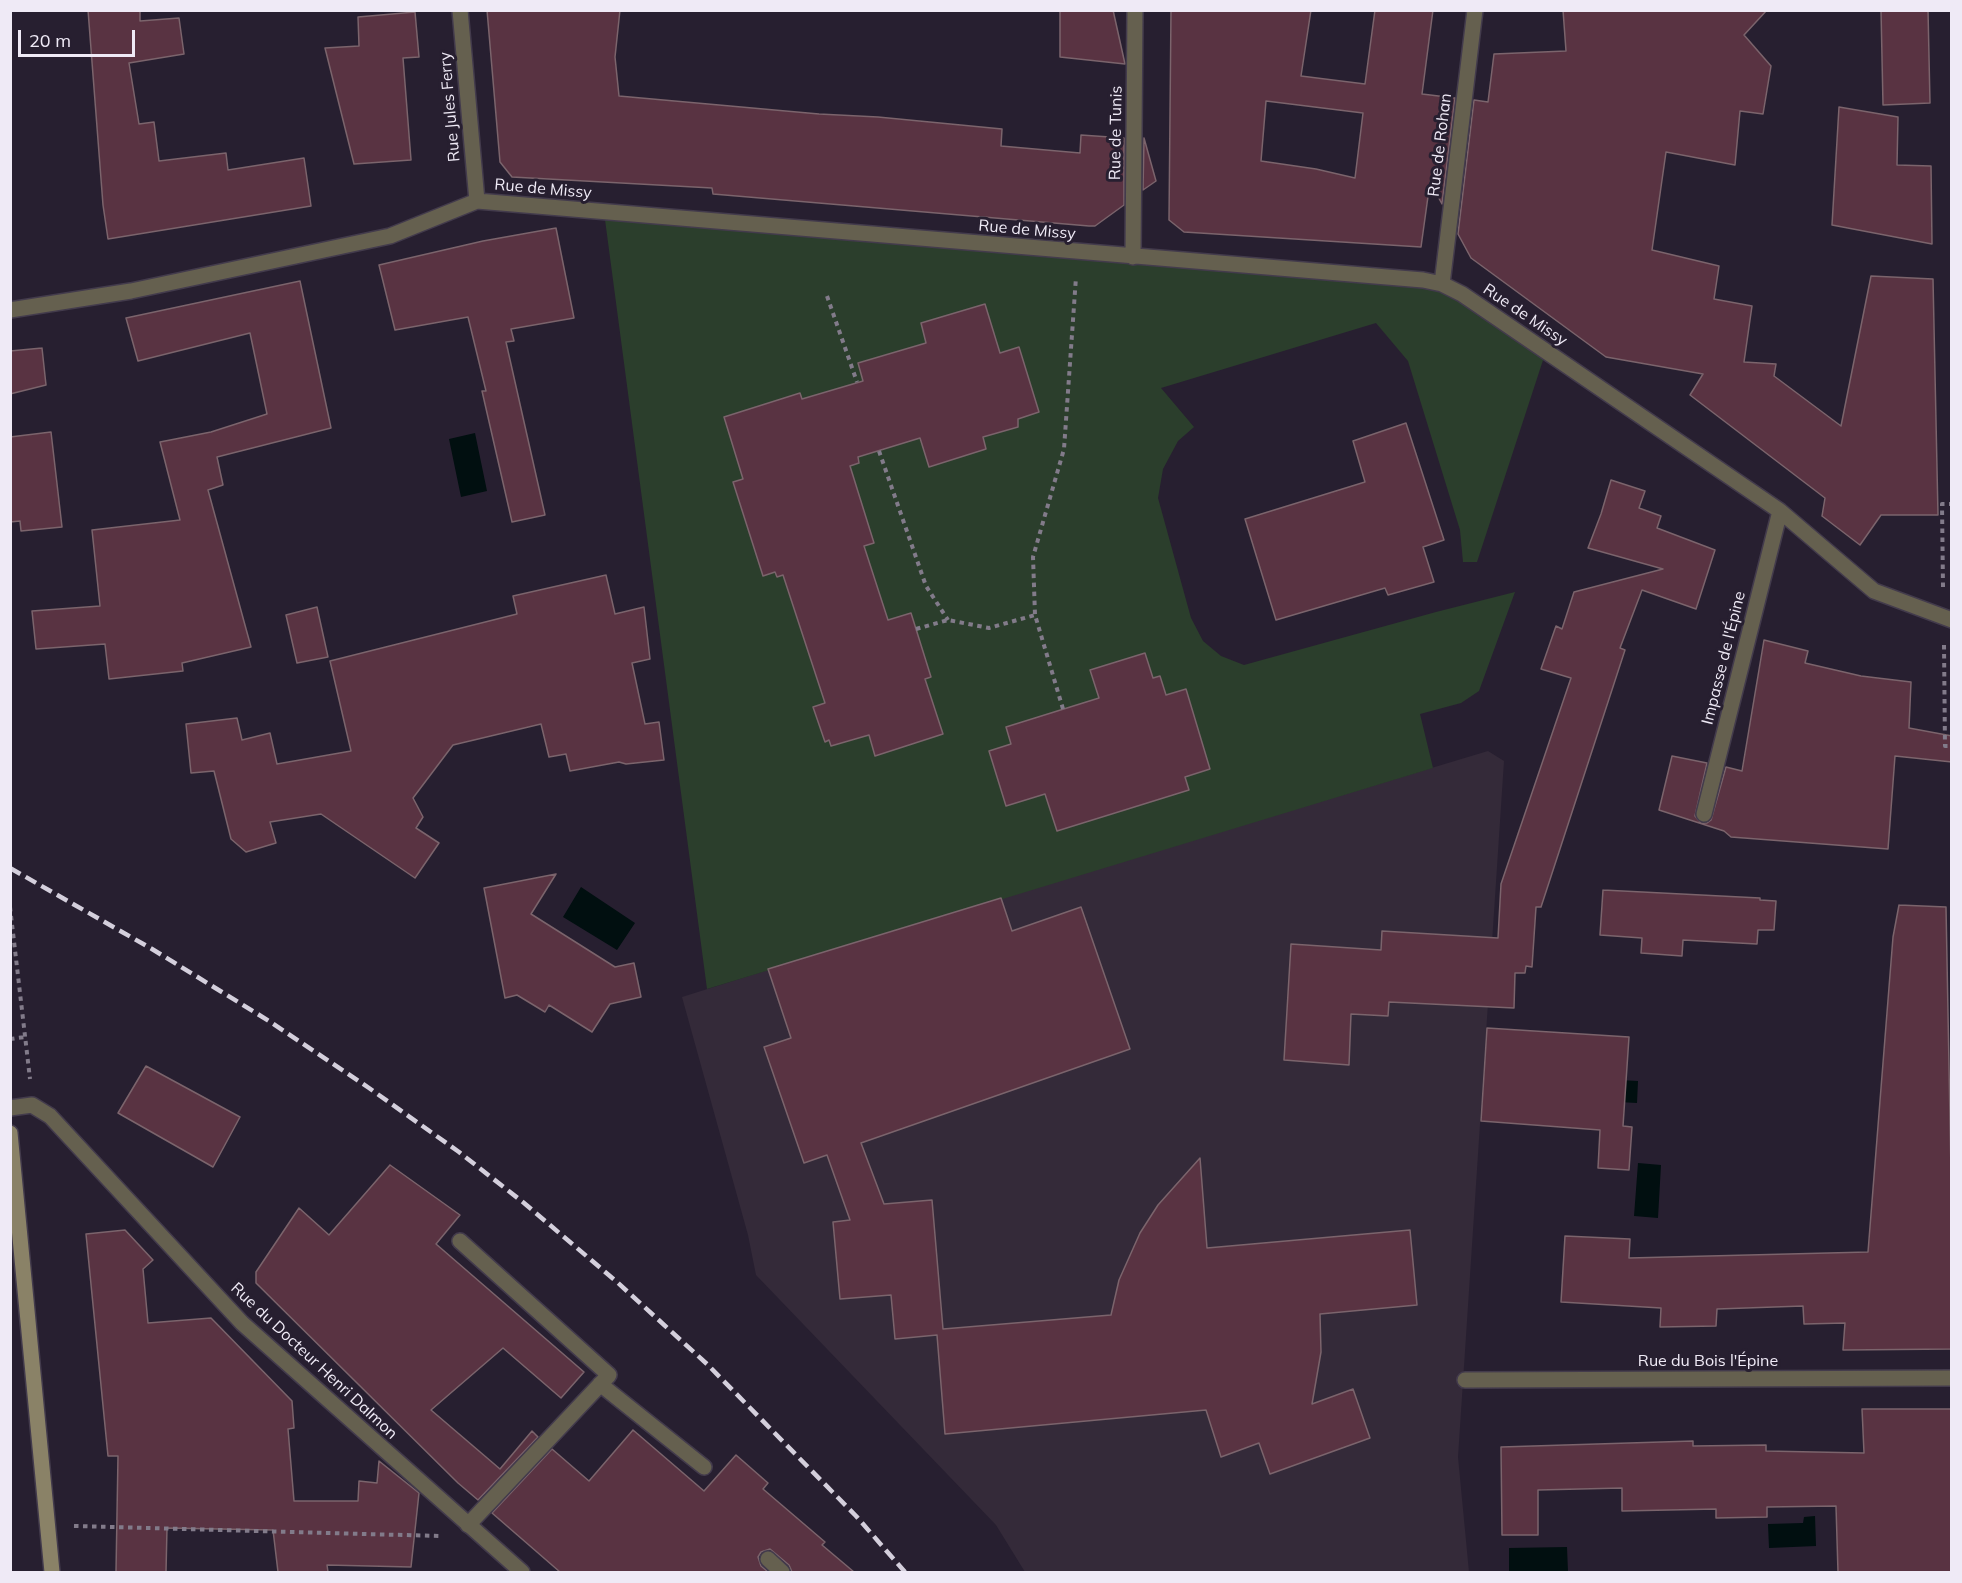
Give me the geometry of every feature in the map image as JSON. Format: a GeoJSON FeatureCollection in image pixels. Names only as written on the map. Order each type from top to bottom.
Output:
{"type":"FeatureCollection","features":[{"type":"Feature","properties":{"kind":"main road"},"geometry":{"type":"LineString","coordinates":[[10,1133],[52,1572]]}},
{"type":"Feature","properties":{"kind":"street","name":"Rue Jules Ferry"},"geometry":{"type":"LineString","coordinates":[[460,10],[477,201]]}},
{"type":"Feature","properties":{"kind":"street","name":"Rue de Tunis"},"geometry":{"type":"LineString","coordinates":[[1133,257],[1135,10]]}},
{"type":"Feature","properties":{"kind":"street","name":"Rue de Rohan"},"geometry":{"type":"LineString","coordinates":[[1442,284],[1475,10]]}},
{"type":"Feature","properties":{"kind":"street","name":"Rue de Missy"},"geometry":{"type":"LineString","coordinates":[[10,310],[131,291],[390,236],[477,201],[1422,280],[1442,284],[1481,307],[1780,511],[1874,591],[1952,620]]}},
{"type":"Feature","properties":{"kind":"street","name":"Impasse de l'Épine"},"geometry":{"type":"LineString","coordinates":[[1704,814],[1780,511]]}},
{"type":"Feature","properties":{"kind":"street","name":"Rue du Docteur Henri Dalmon"},"geometry":{"type":"LineString","coordinates":[[10,1108],[32,1105],[50,1116],[242,1323],[522,1572]]}},
{"type":"Feature","properties":{"kind":"street"},"geometry":{"type":"LineString","coordinates":[[460,1241],[609,1375],[468,1525]]}},
{"type":"Feature","properties":{"kind":"street","name":"Rue du Bois l'Épine"},"geometry":{"type":"LineString","coordinates":[[1465,1380],[1952,1378]]}},
{"type":"Feature","properties":{"kind":"street"},"geometry":{"type":"LineString","coordinates":[[600,1384],[704,1467]]}},
{"type":"Feature","properties":{"kind":"street"},"geometry":{"type":"LineString","coordinates":[[768,1559],[782,1572]]}},
{"type":"Feature","properties":{"kind":"path"},"geometry":{"type":"LineString","coordinates":[[1062,709],[1035,615],[1033,557],[1064,449],[1078,252]]}},
{"type":"Feature","properties":{"kind":"path"},"geometry":{"type":"LineString","coordinates":[[827,296],[857,382]]}},
{"type":"Feature","properties":{"kind":"path"},"geometry":{"type":"LineString","coordinates":[[879,451],[926,586],[948,620]]}},
{"type":"Feature","properties":{"kind":"path"},"geometry":{"type":"LineString","coordinates":[[916,629],[948,620],[988,628],[1035,615]]}},
{"type":"Feature","properties":{"kind":"path"},"geometry":{"type":"LineString","coordinates":[[10,1039],[25,1037]]}},
{"type":"Feature","properties":{"kind":"path"},"geometry":{"type":"LineString","coordinates":[[48,1526],[482,1537]]}},
{"type":"Feature","properties":{"kind":"shaded area"},"geometry":{"type":"Polygon","coordinates":[[[475,433],[487,491],[461,497],[449,439],[475,433]]]}},
{"type":"Feature","properties":{"kind":"shaded area"},"geometry":{"type":"Polygon","coordinates":[[[1488,751],[1504,761],[1458,1457],[1469,1572],[1025,1572],[996,1525],[756,1275],[748,1235],[682,997],[959,910],[1488,751]]]}},
{"type":"Feature","properties":{"kind":"shaded area"},"geometry":{"type":"Polygon","coordinates":[[[581,887],[635,923],[617,950],[563,917],[581,887]]]}},
{"type":"Feature","properties":{"kind":"shaded area"},"geometry":{"type":"Polygon","coordinates":[[[1583,1078],[1638,1081],[1637,1103],[1582,1100],[1583,1078]]]}},
{"type":"Feature","properties":{"kind":"shaded area"},"geometry":{"type":"Polygon","coordinates":[[[1638,1163],[1661,1165],[1658,1218],[1634,1216],[1638,1163]]]}},
{"type":"Feature","properties":{"kind":"shaded area"},"geometry":{"type":"Polygon","coordinates":[[[1815,1516],[1816,1546],[1769,1548],[1768,1524],[1803,1523],[1804,1517],[1815,1516]]]}},
{"type":"Feature","properties":{"kind":"shaded area"},"geometry":{"type":"Polygon","coordinates":[[[1567,1547],[1568,1572],[1509,1572],[1509,1548],[1567,1547]]]}},
{"type":"Feature","properties":{"kind":"green space"},"geometry":{"type":"Polygon","coordinates":[[[604,212],[1422,280],[1546,351],[1477,562],[1463,562],[1460,530],[1408,361],[1376,323],[1161,388],[1194,427],[1178,441],[1163,469],[1158,498],[1191,618],[1203,641],[1221,656],[1244,665],[1515,592],[1479,691],[1461,703],[1420,714],[1433,768],[707,989],[604,212]]]}},
{"type":"Feature","properties":{"kind":"building"},"geometry":{"type":"Polygon","coordinates":[[[88,10],[140,10],[140,21],[179,18],[184,54],[129,63],[139,124],[154,122],[159,161],[226,153],[228,170],[304,158],[311,206],[108,239],[103,205],[88,10]]]}},
{"type":"Feature","properties":{"kind":"building"},"geometry":{"type":"Polygon","coordinates":[[[487,10],[620,10],[615,57],[619,96],[1002,129],[1001,146],[1080,153],[1081,135],[1124,138],[1124,205],[1095,226],[1089,226],[713,194],[712,188],[512,177],[500,162],[487,10]]]}},
{"type":"Feature","properties":{"kind":"building"},"geometry":{"type":"Polygon","coordinates":[[[1060,10],[1113,10],[1125,64],[1060,57],[1060,10]]]}},
{"type":"Feature","properties":{"kind":"building"},"geometry":{"type":"Polygon","coordinates":[[[1171,10],[1311,10],[1301,76],[1365,84],[1375,10],[1433,10],[1422,94],[1455,98],[1442,204],[1430,182],[1421,247],[1184,232],[1169,220],[1171,10]],[[1266,101],[1261,161],[1316,169],[1355,178],[1363,113],[1266,101]]]}},
{"type":"Feature","properties":{"kind":"building"},"geometry":{"type":"Polygon","coordinates":[[[1563,10],[1767,10],[1744,35],[1771,66],[1763,114],[1740,111],[1735,165],[1666,152],[1652,250],[1719,266],[1714,299],[1752,306],[1744,362],[1776,364],[1774,376],[1841,426],[1871,276],[1933,279],[1938,515],[1881,515],[1860,545],[1822,516],[1825,498],[1690,395],[1703,374],[1606,357],[1471,258],[1458,234],[1474,100],[1488,102],[1494,54],[1566,51],[1563,10]]]}},
{"type":"Feature","properties":{"kind":"building"},"geometry":{"type":"Polygon","coordinates":[[[1881,10],[1928,10],[1930,103],[1883,105],[1881,10]]]}},
{"type":"Feature","properties":{"kind":"building"},"geometry":{"type":"Polygon","coordinates":[[[415,12],[419,57],[403,58],[411,160],[354,164],[325,48],[359,46],[358,17],[415,12]]]}},
{"type":"Feature","properties":{"kind":"building"},"geometry":{"type":"Polygon","coordinates":[[[1839,107],[1898,117],[1897,165],[1931,166],[1932,244],[1832,225],[1839,107]]]}},
{"type":"Feature","properties":{"kind":"building"},"geometry":{"type":"Polygon","coordinates":[[[1144,138],[1156,181],[1143,190],[1144,138]]]}},
{"type":"Feature","properties":{"kind":"building"},"geometry":{"type":"Polygon","coordinates":[[[556,228],[574,318],[511,329],[514,341],[506,342],[545,515],[512,522],[482,391],[486,391],[468,317],[395,330],[379,265],[483,241],[556,228]]]}},
{"type":"Feature","properties":{"kind":"building"},"geometry":{"type":"Polygon","coordinates":[[[300,281],[331,428],[217,457],[223,485],[208,490],[251,647],[182,663],[183,671],[109,679],[105,644],[36,649],[32,611],[100,606],[92,530],[180,520],[160,442],[211,432],[267,414],[250,333],[138,361],[126,318],[300,281]]]}},
{"type":"Feature","properties":{"kind":"building"},"geometry":{"type":"Polygon","coordinates":[[[985,304],[1000,353],[1019,347],[1039,412],[1018,419],[1018,427],[983,437],[986,449],[929,467],[920,438],[858,457],[859,463],[850,466],[874,543],[864,546],[888,620],[911,613],[931,677],[925,679],[943,734],[875,756],[869,735],[831,746],[829,740],[825,742],[813,707],[825,703],[783,575],[777,577],[775,572],[763,576],[733,482],[743,479],[724,417],[800,393],[802,399],[863,381],[858,363],[926,343],[921,323],[985,304]]]}},
{"type":"Feature","properties":{"kind":"building"},"geometry":{"type":"Polygon","coordinates":[[[42,348],[46,385],[10,394],[10,351],[42,348]]]}},
{"type":"Feature","properties":{"kind":"building"},"geometry":{"type":"Polygon","coordinates":[[[1406,423],[1444,540],[1423,547],[1434,582],[1388,595],[1385,588],[1276,620],[1245,519],[1365,482],[1353,441],[1406,423]]]}},
{"type":"Feature","properties":{"kind":"building"},"geometry":{"type":"Polygon","coordinates":[[[51,432],[62,527],[21,531],[20,521],[10,522],[10,437],[51,432]]]}},
{"type":"Feature","properties":{"kind":"building"},"geometry":{"type":"Polygon","coordinates":[[[1611,480],[1645,491],[1639,508],[1661,516],[1657,528],[1715,550],[1696,609],[1642,590],[1620,648],[1625,650],[1541,907],[1536,907],[1532,967],[1526,966],[1525,973],[1515,973],[1514,1008],[1389,1002],[1388,1016],[1351,1014],[1349,1065],[1284,1060],[1291,944],[1381,950],[1382,931],[1498,938],[1501,884],[1571,678],[1541,669],[1556,626],[1562,629],[1574,592],[1663,569],[1588,548],[1611,480]]]}},
{"type":"Feature","properties":{"kind":"building"},"geometry":{"type":"Polygon","coordinates":[[[606,575],[615,614],[644,607],[650,659],[632,663],[645,724],[659,722],[664,760],[626,764],[619,762],[570,771],[566,754],[549,757],[541,724],[453,745],[413,798],[423,817],[416,828],[439,843],[415,878],[321,814],[270,822],[276,843],[246,852],[231,839],[214,771],[191,773],[186,724],[237,718],[242,740],[270,733],[277,764],[351,751],[330,661],[517,614],[513,596],[606,575]]]}},
{"type":"Feature","properties":{"kind":"building"},"geometry":{"type":"Polygon","coordinates":[[[317,607],[328,657],[297,663],[286,615],[317,607]]]}},
{"type":"Feature","properties":{"kind":"building"},"geometry":{"type":"Polygon","coordinates":[[[1764,640],[1808,651],[1805,663],[1861,676],[1911,682],[1909,728],[1952,736],[1952,762],[1895,756],[1888,849],[1731,837],[1724,831],[1659,810],[1672,756],[1707,763],[1695,816],[1701,823],[1711,820],[1726,767],[1742,771],[1764,640]]]}},
{"type":"Feature","properties":{"kind":"building"},"geometry":{"type":"Polygon","coordinates":[[[1145,653],[1153,678],[1160,676],[1166,695],[1186,689],[1210,769],[1185,777],[1189,790],[1057,831],[1045,794],[1006,806],[989,751],[1011,744],[1006,727],[1099,698],[1090,670],[1145,653]]]}},
{"type":"Feature","properties":{"kind":"building"},"geometry":{"type":"Polygon","coordinates":[[[556,874],[531,914],[615,967],[634,963],[641,997],[610,1004],[592,1032],[549,1005],[545,1012],[517,995],[505,998],[484,888],[556,874]]]}},
{"type":"Feature","properties":{"kind":"building"},"geometry":{"type":"Polygon","coordinates":[[[1603,890],[1760,898],[1760,900],[1776,901],[1774,930],[1758,930],[1757,944],[1683,940],[1682,956],[1641,953],[1642,938],[1600,935],[1603,890]]]}},
{"type":"Feature","properties":{"kind":"building"},"geometry":{"type":"Polygon","coordinates":[[[1001,898],[1012,931],[1081,907],[1130,1049],[861,1143],[884,1204],[932,1200],[943,1329],[1111,1315],[1119,1280],[1140,1233],[1158,1205],[1200,1158],[1207,1248],[1410,1230],[1417,1305],[1320,1314],[1321,1352],[1312,1404],[1353,1389],[1370,1438],[1270,1474],[1259,1443],[1221,1457],[1206,1410],[945,1434],[937,1335],[895,1339],[891,1295],[840,1299],[833,1222],[850,1220],[827,1155],[804,1163],[764,1047],[791,1038],[768,969],[1001,898]]]}},
{"type":"Feature","properties":{"kind":"building"},"geometry":{"type":"Polygon","coordinates":[[[1899,905],[1946,907],[1952,1349],[1843,1350],[1845,1323],[1804,1324],[1803,1306],[1717,1309],[1716,1326],[1660,1327],[1661,1308],[1561,1302],[1565,1236],[1630,1239],[1629,1258],[1868,1252],[1893,937],[1899,905]]]}},
{"type":"Feature","properties":{"kind":"building"},"geometry":{"type":"Polygon","coordinates":[[[1487,1028],[1629,1037],[1623,1126],[1632,1127],[1629,1170],[1598,1168],[1600,1130],[1481,1121],[1487,1028]]]}},
{"type":"Feature","properties":{"kind":"building"},"geometry":{"type":"Polygon","coordinates":[[[146,1066],[240,1117],[213,1167],[118,1113],[146,1066]]]}},
{"type":"Feature","properties":{"kind":"building"},"geometry":{"type":"Polygon","coordinates":[[[390,1165],[460,1215],[436,1244],[584,1372],[561,1398],[503,1348],[431,1410],[500,1469],[532,1431],[538,1437],[478,1500],[458,1483],[256,1283],[256,1272],[299,1208],[329,1235],[390,1165]]]}},
{"type":"Feature","properties":{"kind":"building"},"geometry":{"type":"Polygon","coordinates":[[[125,1230],[153,1260],[143,1269],[148,1323],[211,1318],[292,1401],[294,1428],[288,1429],[294,1501],[358,1501],[359,1481],[377,1483],[379,1461],[419,1493],[411,1567],[327,1565],[328,1572],[278,1572],[273,1530],[167,1528],[166,1572],[116,1572],[118,1456],[108,1456],[86,1234],[125,1230]]]}},
{"type":"Feature","properties":{"kind":"building"},"geometry":{"type":"Polygon","coordinates":[[[1862,1409],[1952,1409],[1952,1572],[1838,1572],[1836,1506],[1767,1507],[1767,1517],[1716,1518],[1716,1509],[1622,1511],[1622,1488],[1538,1490],[1538,1535],[1502,1535],[1501,1447],[1693,1441],[1693,1446],[1766,1445],[1766,1451],[1864,1453],[1862,1409]]]}},
{"type":"Feature","properties":{"kind":"building"},"geometry":{"type":"Polygon","coordinates":[[[633,1430],[704,1491],[736,1455],[768,1483],[763,1489],[825,1542],[822,1545],[854,1572],[792,1572],[789,1565],[770,1549],[761,1552],[758,1557],[761,1566],[768,1572],[560,1572],[492,1513],[552,1449],[589,1481],[633,1430]]]}},
{"type":"Feature","properties":{"kind":"railway"},"geometry":{"type":"LineString","coordinates":[[10,868],[152,949],[269,1021],[459,1152],[524,1203],[617,1282],[708,1365],[856,1516],[905,1572]]}}]}
